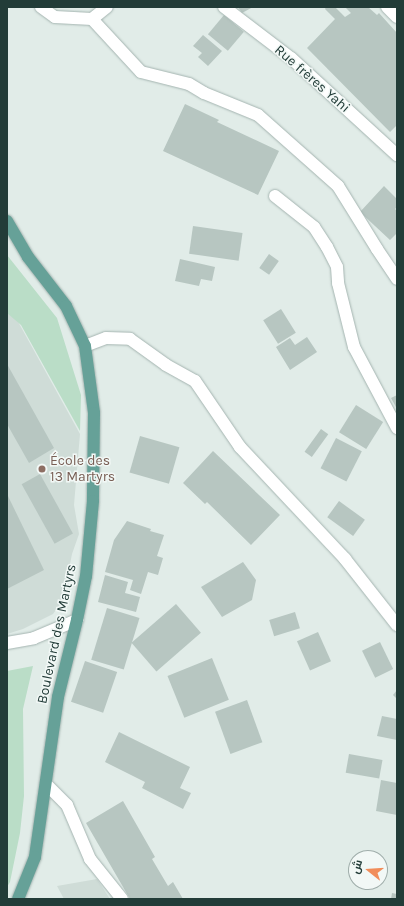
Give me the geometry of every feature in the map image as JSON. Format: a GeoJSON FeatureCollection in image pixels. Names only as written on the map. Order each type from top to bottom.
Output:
{"type":"FeatureCollection","features":[{"type":"Feature","properties":{"kind":"main road","name":"Boulevard des Martyrs"},"geometry":{"type":"LineString","coordinates":[[7,221],[28,257],[66,306],[85,346],[94,413],[93,501],[86,576],[58,697],[35,857],[18,899]]}},
{"type":"Feature","properties":{"kind":"street"},"geometry":{"type":"LineString","coordinates":[[41,7],[55,17],[92,19],[107,7]]}},
{"type":"Feature","properties":{"kind":"street","name":"Rue frères Yahi"},"geometry":{"type":"LineString","coordinates":[[224,7],[291,58],[397,155]]}},
{"type":"Feature","properties":{"kind":"street"},"geometry":{"type":"LineString","coordinates":[[387,7],[397,18]]}},
{"type":"Feature","properties":{"kind":"street"},"geometry":{"type":"LineString","coordinates":[[92,19],[141,72],[189,84],[204,93],[258,115],[338,186],[397,279]]}},
{"type":"Feature","properties":{"kind":"street"},"geometry":{"type":"LineString","coordinates":[[274,196],[314,227],[327,247],[337,267],[338,283],[354,347],[397,428]]}},
{"type":"Feature","properties":{"kind":"street"},"geometry":{"type":"LineString","coordinates":[[85,346],[106,338],[130,339],[166,365],[195,381],[240,447],[345,559],[397,625]]}},
{"type":"Feature","properties":{"kind":"street"},"geometry":{"type":"LineString","coordinates":[[7,643],[34,638],[77,620]]}},
{"type":"Feature","properties":{"kind":"street"},"geometry":{"type":"LineString","coordinates":[[46,784],[67,805],[90,859],[122,899]]}},
{"type":"Feature","properties":{"kind":"shaded area","name":"École des 13 Martyrs"},"geometry":{"type":"Polygon","coordinates":[[[7,311],[16,318],[80,434],[74,505],[79,534],[72,554],[63,600],[53,614],[23,629],[7,634],[7,311]]]}},
{"type":"Feature","properties":{"kind":"shaded area"},"geometry":{"type":"Polygon","coordinates":[[[97,879],[110,899],[64,899],[57,886],[97,879]]]}},
{"type":"Feature","properties":{"kind":"green space"},"geometry":{"type":"Polygon","coordinates":[[[7,255],[57,318],[81,395],[80,431],[21,325],[7,313],[7,255]]]}},
{"type":"Feature","properties":{"kind":"green space"},"geometry":{"type":"Polygon","coordinates":[[[33,666],[23,709],[24,796],[20,833],[10,882],[7,887],[7,671],[33,666]]]}},
{"type":"Feature","properties":{"kind":"building"},"geometry":{"type":"Polygon","coordinates":[[[238,7],[253,7],[242,13],[238,7]]]}},
{"type":"Feature","properties":{"kind":"building"},"geometry":{"type":"Polygon","coordinates":[[[326,7],[335,7],[345,17],[351,13],[345,7],[368,7],[377,15],[379,13],[397,33],[397,125],[390,132],[307,48],[335,19],[325,9],[326,7]]]}},
{"type":"Feature","properties":{"kind":"building"},"geometry":{"type":"Polygon","coordinates":[[[224,15],[244,32],[228,51],[208,34],[224,15]]]}},
{"type":"Feature","properties":{"kind":"building"},"geometry":{"type":"Polygon","coordinates":[[[203,35],[222,51],[208,66],[198,57],[202,53],[193,46],[203,35]]]}},
{"type":"Feature","properties":{"kind":"building"},"geometry":{"type":"Polygon","coordinates":[[[185,104],[219,120],[217,122],[279,151],[258,195],[163,151],[185,104]]]}},
{"type":"Feature","properties":{"kind":"building"},"geometry":{"type":"Polygon","coordinates":[[[384,186],[397,199],[397,207],[395,209],[397,211],[397,233],[390,240],[360,212],[384,186]]]}},
{"type":"Feature","properties":{"kind":"building"},"geometry":{"type":"Polygon","coordinates":[[[193,226],[243,233],[239,261],[189,254],[193,226]]]}},
{"type":"Feature","properties":{"kind":"building"},"geometry":{"type":"Polygon","coordinates":[[[269,254],[279,261],[269,275],[259,268],[269,254]]]}},
{"type":"Feature","properties":{"kind":"building"},"geometry":{"type":"Polygon","coordinates":[[[180,259],[215,267],[212,281],[201,279],[199,286],[175,281],[180,259]]]}},
{"type":"Feature","properties":{"kind":"building"},"geometry":{"type":"Polygon","coordinates":[[[281,309],[296,333],[278,344],[263,320],[281,309]]]}},
{"type":"Feature","properties":{"kind":"building"},"geometry":{"type":"Polygon","coordinates":[[[307,337],[317,352],[290,370],[276,347],[290,338],[295,345],[307,337]]]}},
{"type":"Feature","properties":{"kind":"building"},"geometry":{"type":"Polygon","coordinates":[[[7,364],[54,448],[29,463],[7,424],[7,364]]]}},
{"type":"Feature","properties":{"kind":"building"},"geometry":{"type":"Polygon","coordinates":[[[397,395],[397,409],[391,398],[397,395]]]}},
{"type":"Feature","properties":{"kind":"building"},"geometry":{"type":"Polygon","coordinates":[[[356,405],[383,422],[366,449],[339,432],[356,405]]]}},
{"type":"Feature","properties":{"kind":"building"},"geometry":{"type":"Polygon","coordinates":[[[321,429],[328,434],[312,457],[305,452],[321,429]]]}},
{"type":"Feature","properties":{"kind":"building"},"geometry":{"type":"Polygon","coordinates":[[[140,436],[179,447],[169,484],[130,473],[140,436]]]}},
{"type":"Feature","properties":{"kind":"building"},"geometry":{"type":"Polygon","coordinates":[[[336,438],[362,451],[346,481],[321,468],[336,438]]]}},
{"type":"Feature","properties":{"kind":"building"},"geometry":{"type":"Polygon","coordinates":[[[213,451],[280,515],[251,545],[207,502],[205,504],[183,483],[213,451]]]}},
{"type":"Feature","properties":{"kind":"building"},"geometry":{"type":"Polygon","coordinates":[[[40,474],[73,533],[55,544],[22,484],[40,474]]]}},
{"type":"Feature","properties":{"kind":"building"},"geometry":{"type":"Polygon","coordinates":[[[7,494],[44,570],[7,589],[7,494]]]}},
{"type":"Feature","properties":{"kind":"building"},"geometry":{"type":"Polygon","coordinates":[[[339,501],[365,520],[353,536],[327,517],[339,501]]]}},
{"type":"Feature","properties":{"kind":"building"},"geometry":{"type":"Polygon","coordinates":[[[127,521],[151,529],[150,531],[164,535],[157,556],[163,558],[158,575],[148,572],[141,594],[130,590],[133,580],[105,572],[114,540],[127,521]]]}},
{"type":"Feature","properties":{"kind":"building"},"geometry":{"type":"Polygon","coordinates":[[[243,562],[256,580],[252,600],[222,617],[201,587],[243,562]]]}},
{"type":"Feature","properties":{"kind":"building"},"geometry":{"type":"Polygon","coordinates":[[[105,575],[128,582],[125,593],[140,597],[136,612],[98,602],[105,575]]]}},
{"type":"Feature","properties":{"kind":"building"},"geometry":{"type":"Polygon","coordinates":[[[176,604],[201,633],[156,671],[131,643],[176,604]]]}},
{"type":"Feature","properties":{"kind":"building"},"geometry":{"type":"Polygon","coordinates":[[[107,608],[140,618],[124,670],[91,660],[107,608]]]}},
{"type":"Feature","properties":{"kind":"building"},"geometry":{"type":"Polygon","coordinates":[[[295,612],[300,628],[274,636],[269,620],[295,612]]]}},
{"type":"Feature","properties":{"kind":"building"},"geometry":{"type":"Polygon","coordinates":[[[318,632],[331,661],[310,671],[297,641],[318,632]]]}},
{"type":"Feature","properties":{"kind":"building"},"geometry":{"type":"Polygon","coordinates":[[[380,642],[393,669],[375,678],[362,651],[380,642]]]}},
{"type":"Feature","properties":{"kind":"building"},"geometry":{"type":"Polygon","coordinates":[[[212,658],[229,700],[184,718],[167,676],[212,658]]]}},
{"type":"Feature","properties":{"kind":"building"},"geometry":{"type":"Polygon","coordinates":[[[85,661],[117,672],[103,713],[71,702],[85,661]]]}},
{"type":"Feature","properties":{"kind":"building"},"geometry":{"type":"Polygon","coordinates":[[[397,690],[397,699],[393,695],[397,690]]]}},
{"type":"Feature","properties":{"kind":"building"},"geometry":{"type":"Polygon","coordinates":[[[247,700],[262,742],[230,754],[215,712],[247,700]]]}},
{"type":"Feature","properties":{"kind":"building"},"geometry":{"type":"Polygon","coordinates":[[[382,716],[397,719],[397,740],[377,736],[382,716]]]}},
{"type":"Feature","properties":{"kind":"building"},"geometry":{"type":"Polygon","coordinates":[[[119,732],[190,767],[180,788],[191,793],[183,809],[142,788],[145,782],[105,762],[119,732]]]}},
{"type":"Feature","properties":{"kind":"building"},"geometry":{"type":"Polygon","coordinates":[[[349,754],[382,760],[379,779],[346,773],[349,754]]]}},
{"type":"Feature","properties":{"kind":"building"},"geometry":{"type":"Polygon","coordinates":[[[381,780],[397,783],[397,815],[376,811],[381,780]]]}},
{"type":"Feature","properties":{"kind":"building"},"geometry":{"type":"Polygon","coordinates":[[[123,801],[155,857],[152,859],[168,886],[173,882],[183,899],[130,899],[86,823],[123,801]]]}},
{"type":"Feature","properties":{"kind":"building"},"geometry":{"type":"Polygon","coordinates":[[[392,893],[397,894],[397,899],[391,899],[392,893]]]}},
{"type":"Feature","properties":{"kind":"place","name":"École des 13 Martyrs"},"geometry":{"type":"Point","coordinates":[42,469]}}]}
